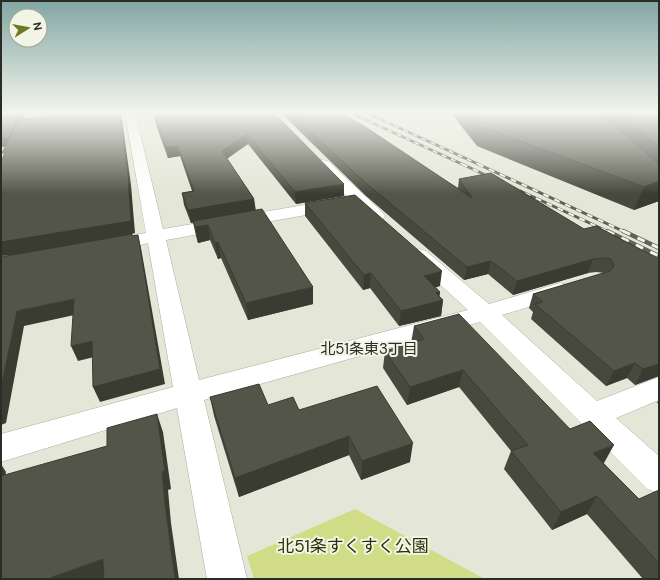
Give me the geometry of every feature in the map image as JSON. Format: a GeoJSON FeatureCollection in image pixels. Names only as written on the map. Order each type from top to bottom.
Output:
{"type":"FeatureCollection","features":[{"type":"Feature","properties":{"kind":"street"},"geometry":{"type":"LineString","coordinates":[[136,140],[228,579]]}},
{"type":"Feature","properties":{"kind":"street"},"geometry":{"type":"LineString","coordinates":[[311,151],[359,200],[484,313],[659,478]]}},
{"type":"Feature","properties":{"kind":"street"},"geometry":{"type":"LineString","coordinates":[[123,242],[359,200]]}},
{"type":"Feature","properties":{"kind":"street"},"geometry":{"type":"LineString","coordinates":[[1,448],[188,394],[484,313],[581,284]]}},
{"type":"Feature","properties":{"kind":"street"},"geometry":{"type":"LineString","coordinates":[[592,415],[659,388]]}},
{"type":"Feature","properties":{"kind":"green space","name":"北51条すくすく公園"},"geometry":{"type":"Polygon","coordinates":[[[355,509],[485,579],[254,579],[247,556],[355,509]]]}},
{"type":"Feature","properties":{"kind":"building"},"geometry":{"type":"Polygon","coordinates":[[[8,140],[124,140],[128,174],[131,221],[1,242],[1,161],[5,153],[2,153],[8,140]]]}},
{"type":"Feature","properties":{"kind":"building"},"geometry":{"type":"Polygon","coordinates":[[[163,140],[238,140],[222,151],[254,199],[188,210],[182,193],[194,191],[178,146],[166,147],[163,140]]]}},
{"type":"Feature","properties":{"kind":"building"},"geometry":{"type":"Polygon","coordinates":[[[252,140],[301,140],[344,184],[295,192],[252,140]]]}},
{"type":"Feature","properties":{"kind":"building"},"geometry":{"type":"Polygon","coordinates":[[[319,140],[385,140],[472,198],[459,179],[491,173],[584,229],[596,226],[659,259],[659,364],[643,369],[635,363],[614,371],[535,304],[543,302],[533,294],[610,271],[614,266],[611,259],[593,259],[517,281],[491,261],[467,267],[367,184],[319,140]]]}},
{"type":"Feature","properties":{"kind":"building"},"geometry":{"type":"Polygon","coordinates":[[[518,140],[631,140],[659,164],[659,181],[644,187],[518,140]]]}},
{"type":"Feature","properties":{"kind":"building"},"geometry":{"type":"Polygon","coordinates":[[[652,140],[659,140],[659,146],[652,140]]]}},
{"type":"Feature","properties":{"kind":"building"},"geometry":{"type":"Polygon","coordinates":[[[355,195],[442,271],[424,276],[440,292],[436,293],[443,300],[401,311],[371,273],[364,275],[305,203],[355,195]]]}},
{"type":"Feature","properties":{"kind":"building"},"geometry":{"type":"Polygon","coordinates":[[[262,209],[313,287],[246,303],[218,242],[215,243],[208,225],[195,227],[193,221],[262,209]]]}},
{"type":"Feature","properties":{"kind":"building"},"geometry":{"type":"Polygon","coordinates":[[[132,234],[132,236],[138,235],[160,369],[93,387],[92,341],[71,346],[74,299],[17,311],[1,387],[1,257],[132,234]]]}},
{"type":"Feature","properties":{"kind":"building"},"geometry":{"type":"Polygon","coordinates":[[[459,314],[570,429],[590,421],[614,445],[593,453],[639,499],[659,490],[659,563],[597,496],[561,512],[511,451],[528,445],[463,370],[410,387],[385,351],[424,339],[414,326],[459,314]]]}},
{"type":"Feature","properties":{"kind":"building"},"geometry":{"type":"Polygon","coordinates":[[[259,384],[268,405],[293,397],[299,410],[377,386],[413,443],[362,461],[349,436],[235,478],[210,397],[259,384]]]}},
{"type":"Feature","properties":{"kind":"building"},"geometry":{"type":"Polygon","coordinates":[[[157,414],[165,471],[162,472],[165,505],[175,579],[104,579],[103,559],[52,577],[52,579],[1,579],[1,476],[107,446],[107,428],[157,414]]]}},
{"type":"Feature","properties":{"kind":"railway"},"geometry":{"type":"LineString","coordinates":[[410,140],[464,165]]}},
{"type":"Feature","properties":{"kind":"railway"},"geometry":{"type":"LineString","coordinates":[[426,140],[480,165]]}},
{"type":"Feature","properties":{"kind":"railway"},"geometry":{"type":"LineString","coordinates":[[462,164],[494,179]]}},
{"type":"Feature","properties":{"kind":"railway"},"geometry":{"type":"LineString","coordinates":[[478,164],[625,232]]}},
{"type":"Feature","properties":{"kind":"railway"},"geometry":{"type":"LineString","coordinates":[[514,188],[609,232]]}},
{"type":"Feature","properties":{"kind":"railway"},"geometry":{"type":"LineString","coordinates":[[607,231],[659,256]]}},
{"type":"Feature","properties":{"kind":"railway"},"geometry":{"type":"LineString","coordinates":[[623,231],[659,248]]}},
{"type":"Feature","properties":{"kind":"district","name":"北51条東3丁目"},"geometry":{"type":"Point","coordinates":[369,349]}}]}
